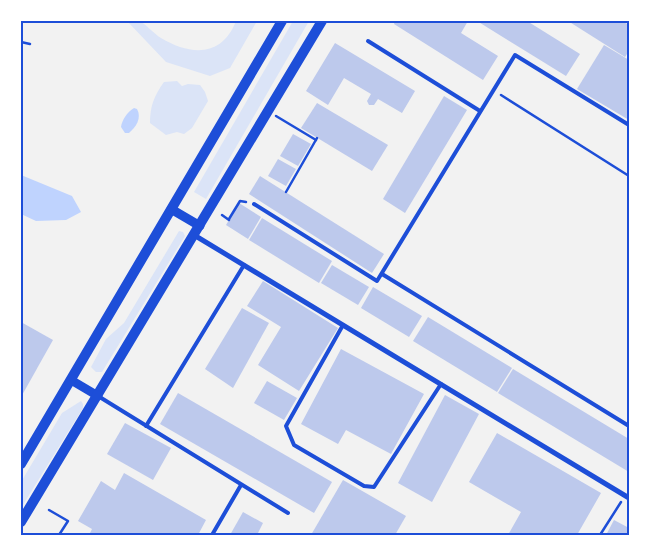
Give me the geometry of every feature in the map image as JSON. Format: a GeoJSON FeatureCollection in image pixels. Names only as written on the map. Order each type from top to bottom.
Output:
{"type":"FeatureCollection","features":[{"type":"Feature","properties":{"kind":"main road"},"geometry":{"type":"LineString","coordinates":[[21,464],[282,21]]}},
{"type":"Feature","properties":{"kind":"main road"},"geometry":{"type":"LineString","coordinates":[[21,522],[322,21]]}},
{"type":"Feature","properties":{"kind":"street"},"geometry":{"type":"LineString","coordinates":[[171,209],[244,265],[627,496]]}},
{"type":"Feature","properties":{"kind":"street"},"geometry":{"type":"LineString","coordinates":[[72,380],[98,396]]}},
{"type":"Feature","properties":{"kind":"lane"},"geometry":{"type":"LineString","coordinates":[[368,41],[480,111]]}},
{"type":"Feature","properties":{"kind":"lane"},"geometry":{"type":"LineString","coordinates":[[254,204],[377,281],[515,55],[629,125]]}},
{"type":"Feature","properties":{"kind":"lane"},"geometry":{"type":"LineString","coordinates":[[146,426],[244,265]]}},
{"type":"Feature","properties":{"kind":"lane"},"geometry":{"type":"LineString","coordinates":[[382,274],[629,426]]}},
{"type":"Feature","properties":{"kind":"lane"},"geometry":{"type":"LineString","coordinates":[[343,325],[286,426],[294,445],[322,462],[364,486],[374,487],[441,384]]}},
{"type":"Feature","properties":{"kind":"lane"},"geometry":{"type":"LineString","coordinates":[[98,396],[288,513]]}},
{"type":"Feature","properties":{"kind":"lane"},"geometry":{"type":"LineString","coordinates":[[212,535],[241,485]]}},
{"type":"Feature","properties":{"kind":"path"},"geometry":{"type":"LineString","coordinates":[[21,42],[30,44]]}},
{"type":"Feature","properties":{"kind":"path"},"geometry":{"type":"LineString","coordinates":[[494,90],[629,176]]}},
{"type":"Feature","properties":{"kind":"path"},"geometry":{"type":"LineString","coordinates":[[269,112],[316,139],[286,192]]}},
{"type":"Feature","properties":{"kind":"path"},"geometry":{"type":"LineString","coordinates":[[222,215],[229,220],[240,201],[254,204]]}},
{"type":"Feature","properties":{"kind":"path"},"geometry":{"type":"LineString","coordinates":[[600,535],[627,496]]}},
{"type":"Feature","properties":{"kind":"path"},"geometry":{"type":"LineString","coordinates":[[49,510],[68,521],[59,535]]}},
{"type":"Feature","properties":{"kind":"shaded area"},"geometry":{"type":"Polygon","coordinates":[[[127,21],[139,21],[172,44],[183,48],[204,50],[214,47],[223,41],[230,33],[236,21],[257,21],[230,68],[210,76],[166,62],[127,21]]]}},
{"type":"Feature","properties":{"kind":"shaded area"},"geometry":{"type":"Polygon","coordinates":[[[293,21],[309,21],[206,199],[194,192],[293,21]]]}},
{"type":"Feature","properties":{"kind":"shaded area"},"geometry":{"type":"Polygon","coordinates":[[[177,81],[182,86],[188,84],[200,85],[208,101],[192,128],[184,134],[177,132],[166,135],[150,123],[152,106],[164,82],[177,81]]]}},
{"type":"Feature","properties":{"kind":"shaded area"},"geometry":{"type":"Polygon","coordinates":[[[179,231],[183,232],[185,236],[102,372],[96,372],[91,367],[106,339],[124,323],[179,231]]]}},
{"type":"Feature","properties":{"kind":"shaded area"},"geometry":{"type":"Polygon","coordinates":[[[81,401],[83,408],[21,508],[21,482],[62,413],[81,401]]]}},
{"type":"Feature","properties":{"kind":"water"},"geometry":{"type":"Polygon","coordinates":[[[134,108],[138,112],[138,122],[129,133],[125,133],[121,127],[122,122],[134,108]]]}},
{"type":"Feature","properties":{"kind":"water"},"geometry":{"type":"Polygon","coordinates":[[[21,175],[72,196],[81,212],[66,220],[36,221],[21,214],[21,175]]]}},
{"type":"Feature","properties":{"kind":"building"},"geometry":{"type":"Polygon","coordinates":[[[395,21],[443,21],[446,23],[447,21],[468,21],[461,33],[498,56],[483,80],[394,24],[395,21]]]}},
{"type":"Feature","properties":{"kind":"building"},"geometry":{"type":"Polygon","coordinates":[[[477,21],[527,21],[580,54],[566,76],[477,21]]]}},
{"type":"Feature","properties":{"kind":"building"},"geometry":{"type":"Polygon","coordinates":[[[568,21],[622,21],[629,25],[629,51],[625,57],[568,21]]]}},
{"type":"Feature","properties":{"kind":"building"},"geometry":{"type":"Polygon","coordinates":[[[335,43],[415,91],[402,113],[378,99],[374,105],[369,105],[367,101],[371,94],[344,78],[328,105],[306,91],[335,43]]]}},
{"type":"Feature","properties":{"kind":"building"},"geometry":{"type":"Polygon","coordinates":[[[604,45],[629,60],[629,120],[577,89],[604,45]]]}},
{"type":"Feature","properties":{"kind":"building"},"geometry":{"type":"Polygon","coordinates":[[[444,96],[467,110],[405,213],[383,199],[444,96]]]}},
{"type":"Feature","properties":{"kind":"building"},"geometry":{"type":"Polygon","coordinates":[[[317,103],[388,145],[372,171],[301,128],[317,103]]]}},
{"type":"Feature","properties":{"kind":"building"},"geometry":{"type":"Polygon","coordinates":[[[293,134],[311,144],[298,166],[280,156],[293,134]]]}},
{"type":"Feature","properties":{"kind":"building"},"geometry":{"type":"Polygon","coordinates":[[[278,159],[296,169],[286,186],[268,176],[278,159]]]}},
{"type":"Feature","properties":{"kind":"building"},"geometry":{"type":"Polygon","coordinates":[[[260,176],[384,254],[372,273],[249,194],[260,176]]]}},
{"type":"Feature","properties":{"kind":"building"},"geometry":{"type":"Polygon","coordinates":[[[239,203],[261,217],[248,239],[226,225],[239,203]]]}},
{"type":"Feature","properties":{"kind":"building"},"geometry":{"type":"Polygon","coordinates":[[[262,218],[332,261],[319,283],[249,240],[262,218]]]}},
{"type":"Feature","properties":{"kind":"building"},"geometry":{"type":"Polygon","coordinates":[[[332,265],[369,287],[358,305],[321,283],[332,265]]]}},
{"type":"Feature","properties":{"kind":"building"},"geometry":{"type":"Polygon","coordinates":[[[263,281],[338,328],[299,391],[258,365],[281,327],[247,306],[263,281]]]}},
{"type":"Feature","properties":{"kind":"building"},"geometry":{"type":"Polygon","coordinates":[[[373,287],[422,316],[409,337],[361,308],[373,287]]]}},
{"type":"Feature","properties":{"kind":"building"},"geometry":{"type":"Polygon","coordinates":[[[242,308],[269,323],[233,388],[205,369],[242,308]]]}},
{"type":"Feature","properties":{"kind":"building"},"geometry":{"type":"Polygon","coordinates":[[[428,317],[512,368],[497,392],[413,341],[428,317]]]}},
{"type":"Feature","properties":{"kind":"building"},"geometry":{"type":"Polygon","coordinates":[[[21,322],[53,340],[21,397],[21,322]]]}},
{"type":"Feature","properties":{"kind":"building"},"geometry":{"type":"Polygon","coordinates":[[[341,349],[424,394],[391,454],[346,430],[338,444],[301,424],[341,349]]]}},
{"type":"Feature","properties":{"kind":"building"},"geometry":{"type":"Polygon","coordinates":[[[513,369],[629,439],[629,472],[498,393],[513,369]]]}},
{"type":"Feature","properties":{"kind":"building"},"geometry":{"type":"Polygon","coordinates":[[[267,381],[297,398],[284,420],[254,403],[267,381]]]}},
{"type":"Feature","properties":{"kind":"building"},"geometry":{"type":"Polygon","coordinates":[[[178,393],[332,482],[314,513],[160,424],[178,393]]]}},
{"type":"Feature","properties":{"kind":"building"},"geometry":{"type":"Polygon","coordinates":[[[445,395],[479,414],[432,502],[398,483],[445,395]]]}},
{"type":"Feature","properties":{"kind":"building"},"geometry":{"type":"Polygon","coordinates":[[[125,423],[171,448],[153,480],[107,454],[125,423]]]}},
{"type":"Feature","properties":{"kind":"building"},"geometry":{"type":"Polygon","coordinates":[[[497,433],[601,493],[577,535],[508,535],[521,512],[469,482],[497,433]]]}},
{"type":"Feature","properties":{"kind":"building"},"geometry":{"type":"Polygon","coordinates":[[[124,473],[206,520],[198,535],[89,535],[92,529],[78,521],[101,481],[115,490],[124,473]]]}},
{"type":"Feature","properties":{"kind":"building"},"geometry":{"type":"Polygon","coordinates":[[[343,480],[406,516],[395,535],[311,535],[343,480]]]}},
{"type":"Feature","properties":{"kind":"building"},"geometry":{"type":"Polygon","coordinates":[[[243,512],[263,523],[257,535],[230,535],[243,512]]]}},
{"type":"Feature","properties":{"kind":"building"},"geometry":{"type":"Polygon","coordinates":[[[614,520],[629,528],[629,535],[606,535],[614,520]]]}}]}
